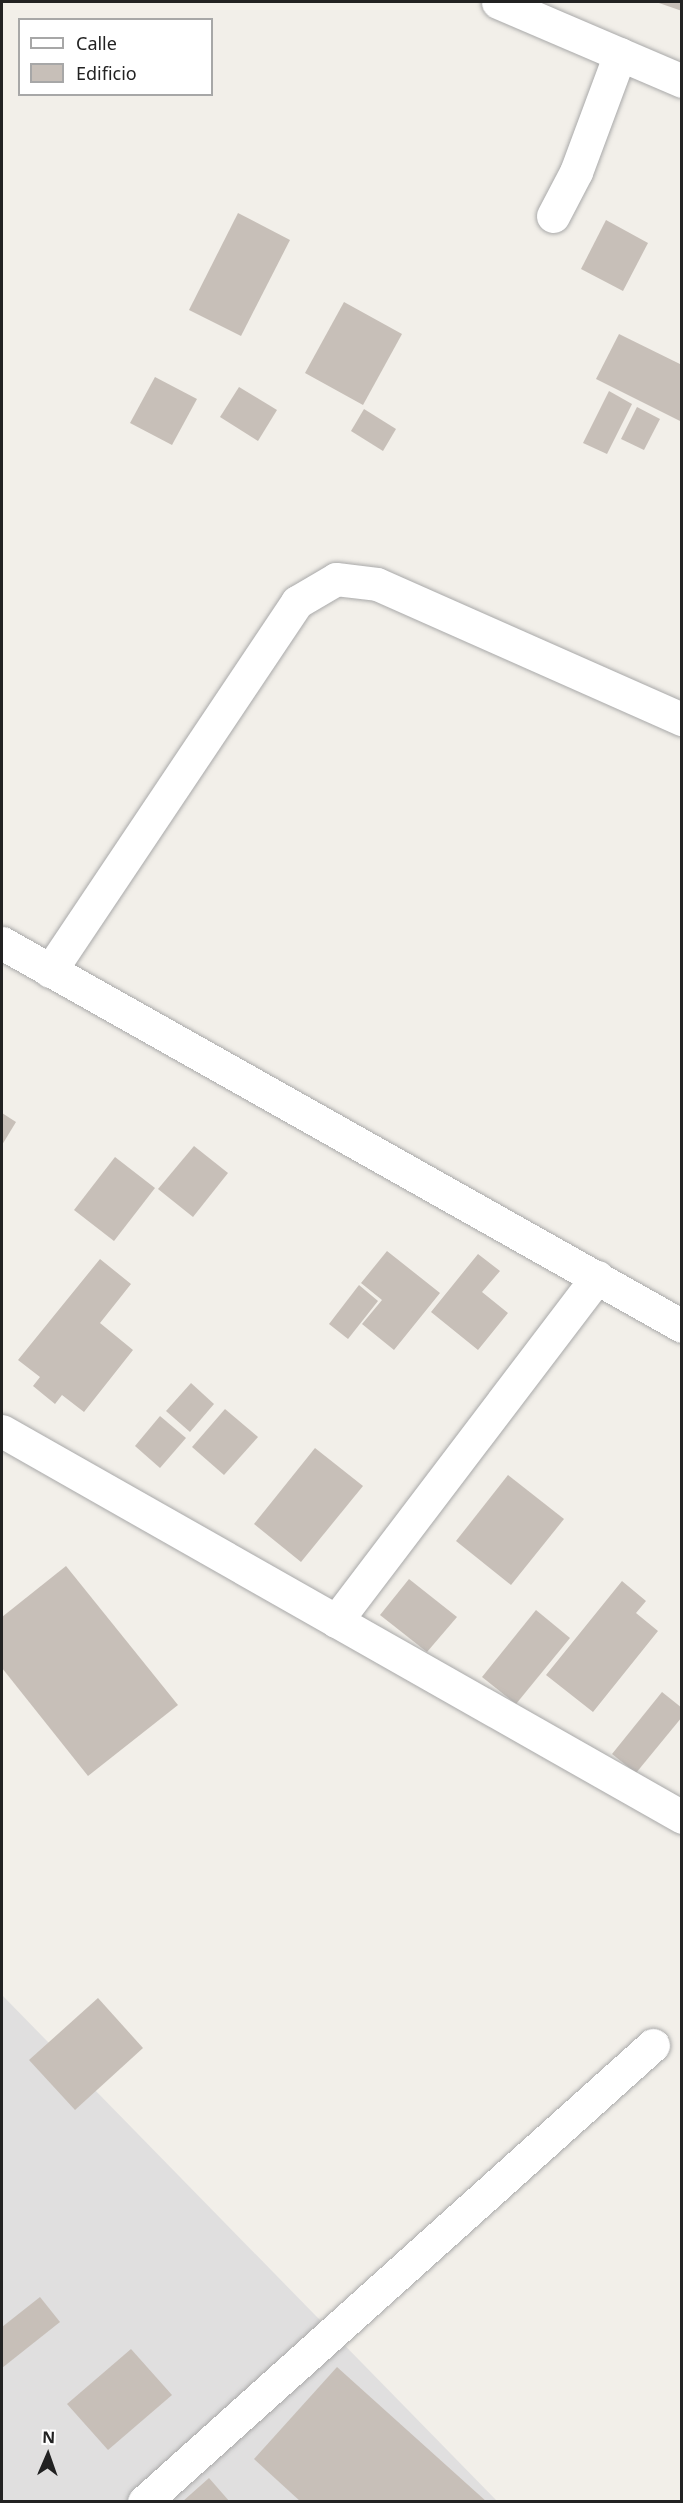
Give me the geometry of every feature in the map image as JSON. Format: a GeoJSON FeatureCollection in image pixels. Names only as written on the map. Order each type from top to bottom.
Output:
{"type":"FeatureCollection","features":[{"type":"Feature","properties":{"kind":"street"},"geometry":{"type":"LineString","coordinates":[[498,2],[681,81]]}},
{"type":"Feature","properties":{"kind":"street"},"geometry":{"type":"LineString","coordinates":[[553,216],[576,172],[620,54]]}},
{"type":"Feature","properties":{"kind":"street"},"geometry":{"type":"LineString","coordinates":[[50,970],[297,602],[336,579],[377,584],[681,719]]}},
{"type":"Feature","properties":{"kind":"street"},"geometry":{"type":"LineString","coordinates":[[2,943],[681,1326]]}},
{"type":"Feature","properties":{"kind":"street"},"geometry":{"type":"LineString","coordinates":[[336,1621],[597,1277]]}},
{"type":"Feature","properties":{"kind":"street"},"geometry":{"type":"LineString","coordinates":[[2,1431],[681,1817]]}},
{"type":"Feature","properties":{"kind":"street"},"geometry":{"type":"LineString","coordinates":[[144,2502],[653,2045]]}},
{"type":"Feature","properties":{"kind":"shaded area"},"geometry":{"type":"Polygon","coordinates":[[[2,1995],[497,2501],[2,2501],[2,1995]]]}},
{"type":"Feature","properties":{"kind":"building"},"geometry":{"type":"Polygon","coordinates":[[[656,2],[682,2],[682,11],[656,2]]]}},
{"type":"Feature","properties":{"kind":"building"},"geometry":{"type":"Polygon","coordinates":[[[238,213],[290,240],[241,336],[189,310],[238,213]]]}},
{"type":"Feature","properties":{"kind":"building"},"geometry":{"type":"Polygon","coordinates":[[[606,220],[648,243],[623,291],[581,269],[606,220]]]}},
{"type":"Feature","properties":{"kind":"building"},"geometry":{"type":"Polygon","coordinates":[[[344,302],[402,334],[363,405],[305,373],[344,302]]]}},
{"type":"Feature","properties":{"kind":"building"},"geometry":{"type":"Polygon","coordinates":[[[619,334],[682,365],[682,422],[596,379],[619,334]]]}},
{"type":"Feature","properties":{"kind":"building"},"geometry":{"type":"Polygon","coordinates":[[[155,377],[197,399],[172,445],[130,423],[155,377]]]}},
{"type":"Feature","properties":{"kind":"building"},"geometry":{"type":"Polygon","coordinates":[[[239,387],[277,410],[258,441],[220,417],[239,387]]]}},
{"type":"Feature","properties":{"kind":"building"},"geometry":{"type":"Polygon","coordinates":[[[609,391],[632,404],[607,454],[583,443],[609,391]]]}},
{"type":"Feature","properties":{"kind":"building"},"geometry":{"type":"Polygon","coordinates":[[[637,407],[660,419],[644,450],[621,439],[637,407]]]}},
{"type":"Feature","properties":{"kind":"building"},"geometry":{"type":"Polygon","coordinates":[[[364,409],[396,429],[383,451],[351,431],[364,409]]]}},
{"type":"Feature","properties":{"kind":"building"},"geometry":{"type":"Polygon","coordinates":[[[2,1113],[16,1122],[2,1145],[2,1113]]]}},
{"type":"Feature","properties":{"kind":"building"},"geometry":{"type":"Polygon","coordinates":[[[194,1146],[228,1173],[193,1217],[158,1189],[194,1146]]]}},
{"type":"Feature","properties":{"kind":"building"},"geometry":{"type":"Polygon","coordinates":[[[115,1157],[155,1188],[114,1241],[74,1210],[115,1157]]]}},
{"type":"Feature","properties":{"kind":"building"},"geometry":{"type":"Polygon","coordinates":[[[387,1251],[440,1293],[394,1350],[362,1324],[382,1300],[361,1283],[387,1251]]]}},
{"type":"Feature","properties":{"kind":"building"},"geometry":{"type":"Polygon","coordinates":[[[478,1254],[500,1271],[482,1292],[508,1313],[478,1350],[431,1312],[478,1254]]]}},
{"type":"Feature","properties":{"kind":"building"},"geometry":{"type":"Polygon","coordinates":[[[100,1259],[131,1284],[100,1323],[133,1350],[84,1412],[62,1395],[55,1404],[33,1386],[40,1377],[18,1360],[100,1259]]]}},
{"type":"Feature","properties":{"kind":"building"},"geometry":{"type":"Polygon","coordinates":[[[359,1285],[378,1301],[348,1339],[329,1324],[359,1285]]]}},
{"type":"Feature","properties":{"kind":"building"},"geometry":{"type":"Polygon","coordinates":[[[191,1383],[214,1404],[190,1432],[166,1411],[191,1383]]]}},
{"type":"Feature","properties":{"kind":"building"},"geometry":{"type":"Polygon","coordinates":[[[225,1409],[258,1437],[224,1475],[192,1447],[225,1409]]]}},
{"type":"Feature","properties":{"kind":"building"},"geometry":{"type":"Polygon","coordinates":[[[160,1416],[186,1438],[160,1468],[135,1446],[160,1416]]]}},
{"type":"Feature","properties":{"kind":"building"},"geometry":{"type":"Polygon","coordinates":[[[315,1448],[363,1486],[301,1562],[254,1524],[315,1448]]]}},
{"type":"Feature","properties":{"kind":"building"},"geometry":{"type":"Polygon","coordinates":[[[508,1475],[564,1519],[511,1585],[456,1541],[508,1475]]]}},
{"type":"Feature","properties":{"kind":"building"},"geometry":{"type":"Polygon","coordinates":[[[66,1566],[178,1705],[88,1776],[2,1668],[2,1617],[66,1566]]]}},
{"type":"Feature","properties":{"kind":"building"},"geometry":{"type":"Polygon","coordinates":[[[409,1579],[457,1617],[427,1652],[380,1615],[409,1579]]]}},
{"type":"Feature","properties":{"kind":"building"},"geometry":{"type":"Polygon","coordinates":[[[622,1581],[646,1601],[636,1613],[658,1631],[593,1712],[546,1675],[622,1581]]]}},
{"type":"Feature","properties":{"kind":"building"},"geometry":{"type":"Polygon","coordinates":[[[536,1610],[570,1638],[516,1704],[482,1677],[536,1610]]]}},
{"type":"Feature","properties":{"kind":"building"},"geometry":{"type":"Polygon","coordinates":[[[662,1692],[682,1708],[682,1717],[636,1773],[612,1754],[662,1692]]]}},
{"type":"Feature","properties":{"kind":"building"},"geometry":{"type":"Polygon","coordinates":[[[98,1998],[143,2048],[75,2110],[29,2060],[98,1998]]]}},
{"type":"Feature","properties":{"kind":"building"},"geometry":{"type":"Polygon","coordinates":[[[40,2297],[60,2322],[2,2368],[2,2327],[40,2297]]]}},
{"type":"Feature","properties":{"kind":"building"},"geometry":{"type":"Polygon","coordinates":[[[131,2349],[172,2395],[108,2450],[67,2404],[131,2349]]]}},
{"type":"Feature","properties":{"kind":"building"},"geometry":{"type":"Polygon","coordinates":[[[337,2367],[487,2502],[301,2502],[254,2459],[337,2367]]]}},
{"type":"Feature","properties":{"kind":"building"},"geometry":{"type":"Polygon","coordinates":[[[209,2478],[230,2502],[182,2502],[209,2478]]]}}]}
